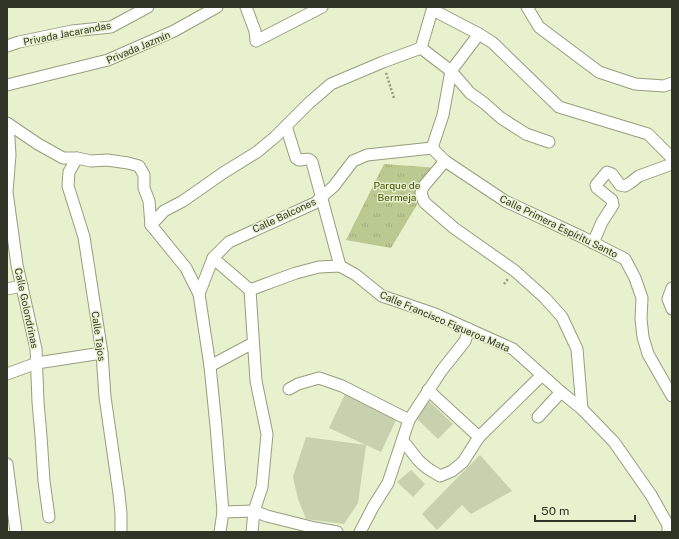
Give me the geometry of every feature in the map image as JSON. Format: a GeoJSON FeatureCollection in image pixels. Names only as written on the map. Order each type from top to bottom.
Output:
{"type":"FeatureCollection","features":[{"type":"Feature","properties":{"kind":"street","name":"Privada Jacarandas"},"geometry":{"type":"LineString","coordinates":[[7,46],[72,31],[111,27],[148,7]]}},
{"type":"Feature","properties":{"kind":"street","name":"Privada Jazmín"},"geometry":{"type":"LineString","coordinates":[[7,85],[108,60],[174,31],[217,7]]}},
{"type":"Feature","properties":{"kind":"street"},"geometry":{"type":"LineString","coordinates":[[246,7],[255,31],[256,42],[322,7]]}},
{"type":"Feature","properties":{"kind":"street"},"geometry":{"type":"LineString","coordinates":[[527,7],[539,27],[599,72],[635,84],[664,86],[672,83]]}},
{"type":"Feature","properties":{"kind":"street"},"geometry":{"type":"LineString","coordinates":[[421,48],[433,8],[493,43],[559,107],[648,134],[672,158]]}},
{"type":"Feature","properties":{"kind":"street"},"geometry":{"type":"LineString","coordinates":[[432,148],[443,115],[451,71],[478,34]]}},
{"type":"Feature","properties":{"kind":"street"},"geometry":{"type":"LineString","coordinates":[[151,225],[164,211],[183,201],[223,173],[258,152],[331,84],[421,48]]}},
{"type":"Feature","properties":{"kind":"street"},"geometry":{"type":"LineString","coordinates":[[421,48],[451,71],[470,93],[484,103],[500,118],[526,134],[549,142]]}},
{"type":"Feature","properties":{"kind":"street"},"geometry":{"type":"LineString","coordinates":[[8,123],[38,144],[63,158],[77,158],[91,161],[107,160],[139,166],[144,174],[144,188],[149,201],[151,225]]}},
{"type":"Feature","properties":{"kind":"street","name":"Calle Golondrinas"},"geometry":{"type":"LineString","coordinates":[[8,123],[10,156],[8,192],[17,265],[36,349],[38,402],[48,517]]}},
{"type":"Feature","properties":{"kind":"street"},"geometry":{"type":"LineString","coordinates":[[250,290],[296,273],[319,267],[340,266],[312,162],[307,158],[299,160],[296,158],[286,126]]}},
{"type":"Feature","properties":{"kind":"street","name":"Calle Primera Espíritu Santo"},"geometry":{"type":"LineString","coordinates":[[432,148],[445,161],[505,201],[625,259],[642,298],[641,319],[643,336],[648,354],[672,396]]}},
{"type":"Feature","properties":{"kind":"street","name":"Calle Balcones"},"geometry":{"type":"LineString","coordinates":[[199,294],[213,258],[229,242],[315,203],[334,186],[353,161],[367,155],[432,148]]}},
{"type":"Feature","properties":{"kind":"street","name":"Calle Tajos"},"geometry":{"type":"LineString","coordinates":[[77,158],[69,172],[68,186],[84,237],[102,353],[105,397],[120,494],[122,514],[121,532]]}},
{"type":"Feature","properties":{"kind":"street"},"geometry":{"type":"LineString","coordinates":[[445,161],[423,187],[421,193],[424,202],[454,228],[515,271],[545,298],[562,316],[577,349],[582,409]]}},
{"type":"Feature","properties":{"kind":"street"},"geometry":{"type":"LineString","coordinates":[[594,243],[602,222],[613,205],[612,200],[597,188],[596,185],[607,172],[612,174],[620,185],[625,186],[639,176],[672,164]]}},
{"type":"Feature","properties":{"kind":"street","name":"Calle Balcones"},"geometry":{"type":"LineString","coordinates":[[151,225],[186,268],[199,294],[210,366],[216,426],[223,512],[220,532]]}},
{"type":"Feature","properties":{"kind":"street"},"geometry":{"type":"LineString","coordinates":[[213,258],[250,290],[256,381],[267,434],[262,487],[254,511],[252,532]]}},
{"type":"Feature","properties":{"kind":"street","name":"Calle Francisco Figueroa Mata"},"geometry":{"type":"LineString","coordinates":[[340,266],[382,296],[434,314],[513,349],[582,409],[614,442],[651,495],[669,524]]}},
{"type":"Feature","properties":{"kind":"street"},"geometry":{"type":"LineString","coordinates":[[7,289],[22,286]]}},
{"type":"Feature","properties":{"kind":"street"},"geometry":{"type":"LineString","coordinates":[[670,304],[672,288]]}},
{"type":"Feature","properties":{"kind":"street"},"geometry":{"type":"LineString","coordinates":[[360,532],[388,483],[403,442],[409,420],[442,370],[465,341],[469,329]]}},
{"type":"Feature","properties":{"kind":"street"},"geometry":{"type":"LineString","coordinates":[[210,366],[253,343]]}},
{"type":"Feature","properties":{"kind":"street"},"geometry":{"type":"LineString","coordinates":[[7,374],[37,363],[102,353]]}},
{"type":"Feature","properties":{"kind":"street"},"geometry":{"type":"LineString","coordinates":[[403,442],[419,461],[440,476],[452,471],[463,462],[479,437],[542,375]]}},
{"type":"Feature","properties":{"kind":"street"},"geometry":{"type":"LineString","coordinates":[[289,389],[298,384],[319,378],[342,386],[409,420]]}},
{"type":"Feature","properties":{"kind":"street"},"geometry":{"type":"LineString","coordinates":[[428,390],[479,437]]}},
{"type":"Feature","properties":{"kind":"street"},"geometry":{"type":"LineString","coordinates":[[538,417],[561,392]]}},
{"type":"Feature","properties":{"kind":"street"},"geometry":{"type":"LineString","coordinates":[[7,464],[16,532]]}},
{"type":"Feature","properties":{"kind":"street"},"geometry":{"type":"LineString","coordinates":[[223,512],[254,511],[267,516],[337,532]]}},
{"type":"Feature","properties":{"kind":"path"},"geometry":{"type":"LineString","coordinates":[[383,62],[394,98]]}},
{"type":"Feature","properties":{"kind":"green space","name":"Parque de Bermeja"},"geometry":{"type":"Polygon","coordinates":[[[384,164],[439,168],[391,248],[346,240],[384,164]]]}},
{"type":"Feature","properties":{"kind":"building"},"geometry":{"type":"Polygon","coordinates":[[[346,392],[398,416],[381,452],[329,428],[346,392]]]}},
{"type":"Feature","properties":{"kind":"building"},"geometry":{"type":"Polygon","coordinates":[[[428,400],[453,424],[438,439],[417,419],[428,400]]]}},
{"type":"Feature","properties":{"kind":"building"},"geometry":{"type":"Polygon","coordinates":[[[306,437],[366,445],[358,503],[344,524],[306,519],[298,499],[293,477],[306,437]]]}},
{"type":"Feature","properties":{"kind":"building"},"geometry":{"type":"Polygon","coordinates":[[[480,455],[512,491],[471,514],[462,505],[437,530],[422,514],[480,455]]]}},
{"type":"Feature","properties":{"kind":"building"},"geometry":{"type":"Polygon","coordinates":[[[411,470],[425,484],[413,497],[397,482],[411,470]]]}}]}
